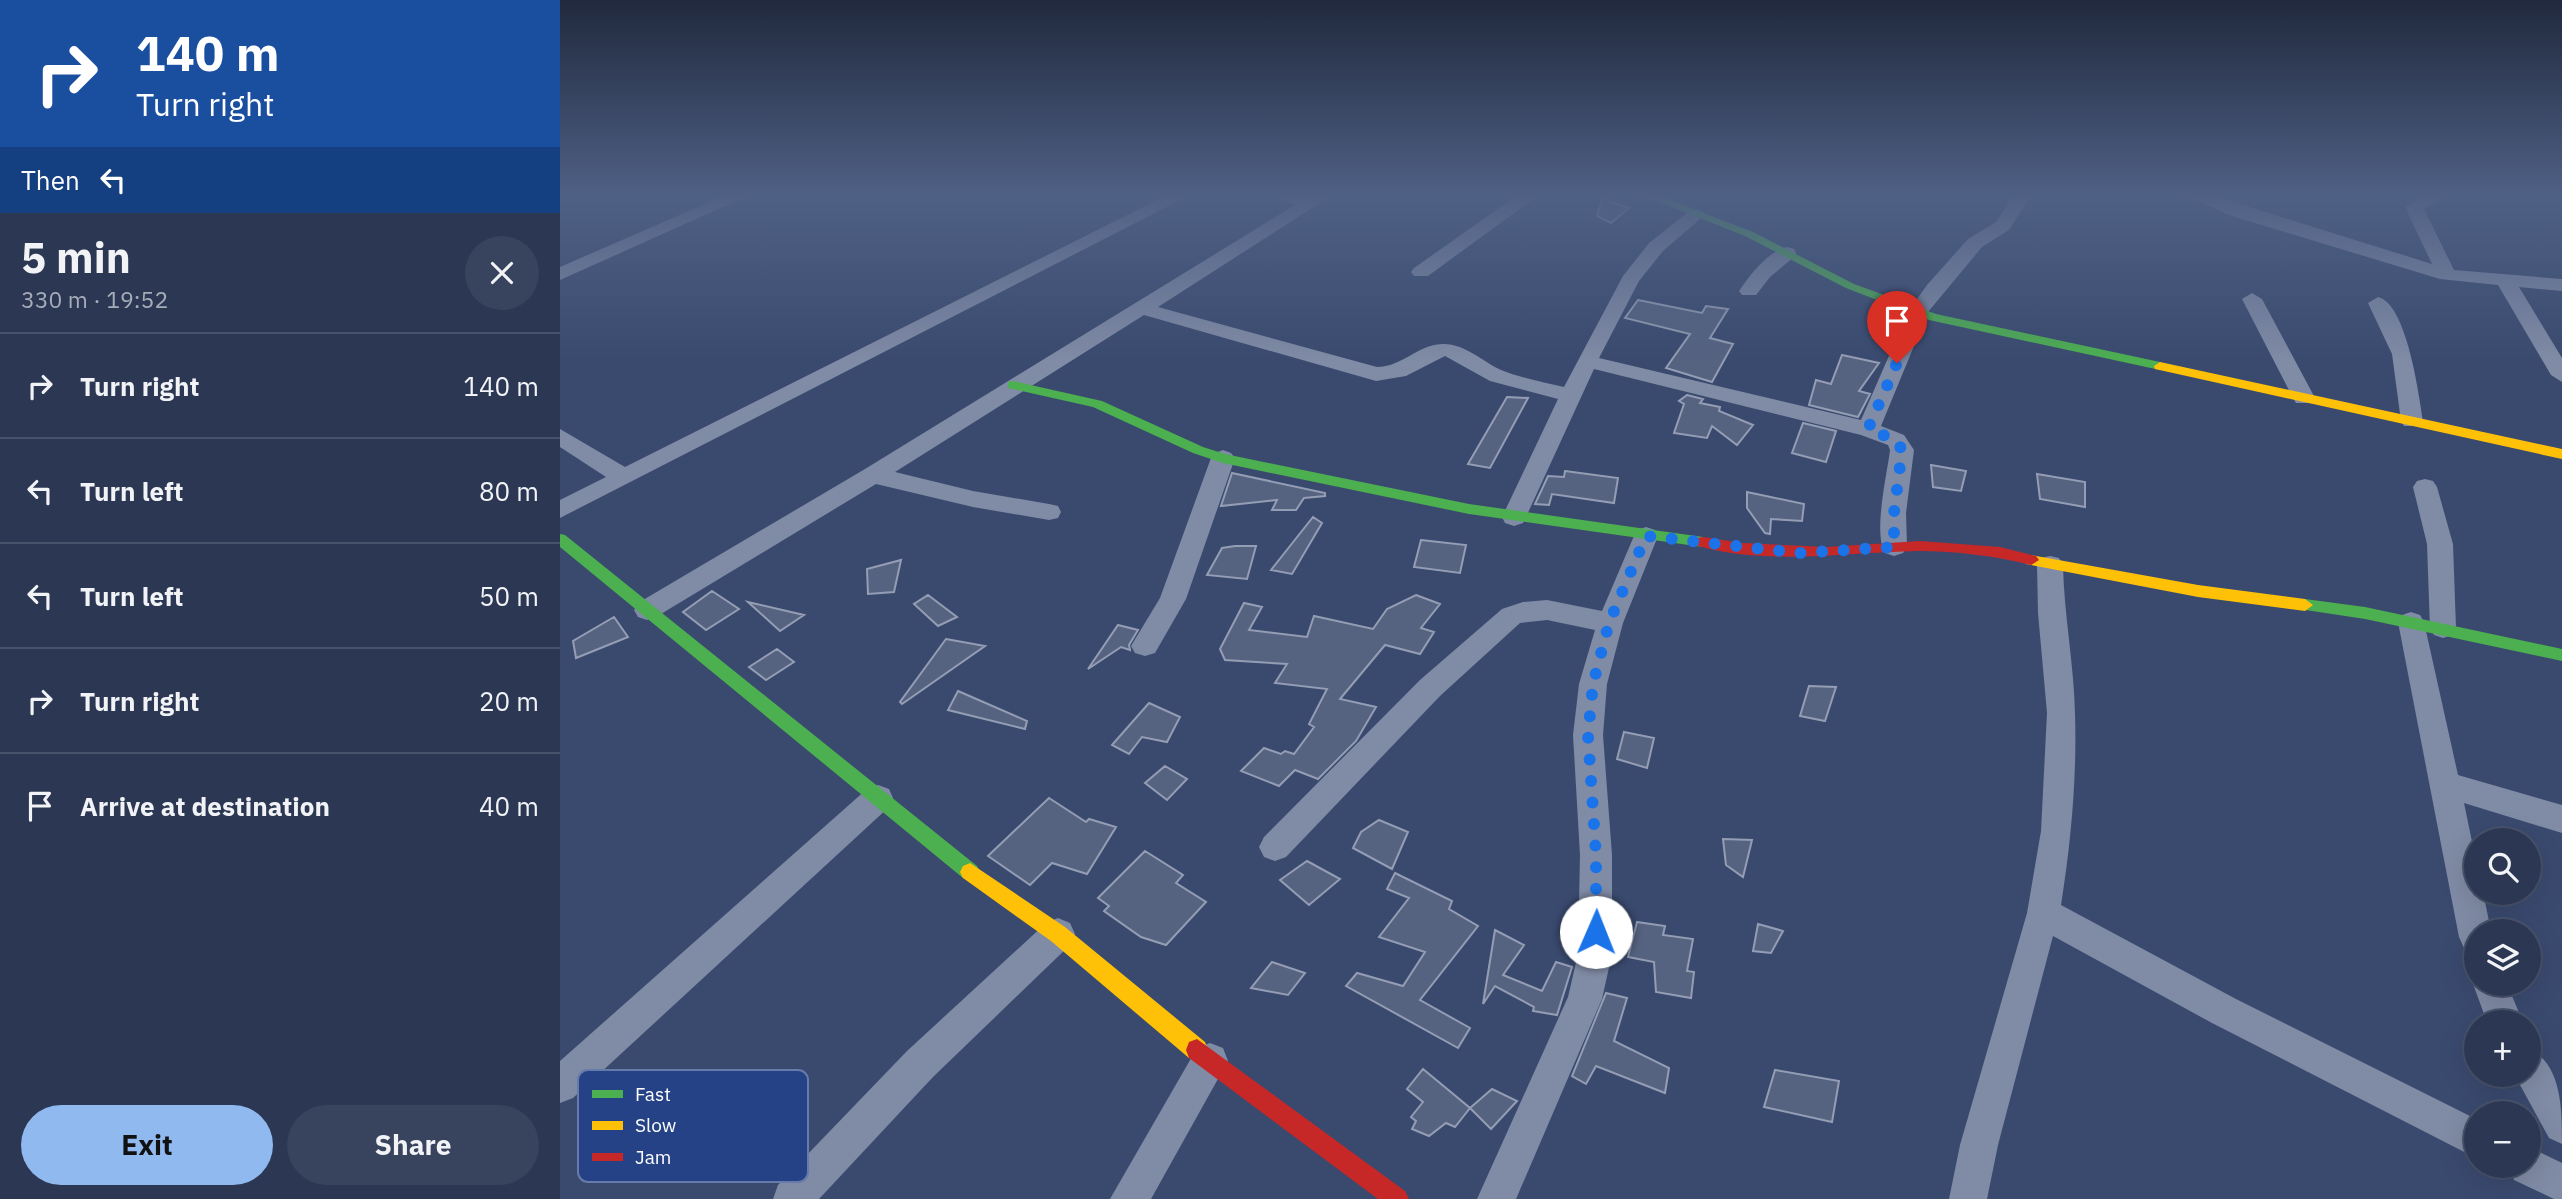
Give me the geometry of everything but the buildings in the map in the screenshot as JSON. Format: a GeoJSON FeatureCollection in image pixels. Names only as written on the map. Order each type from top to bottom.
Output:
{"type":"FeatureCollection","features":[{"type":"Feature","properties":{"kind":"street"},"geometry":{"type":"LineString","coordinates":[[560,274],[615,250]]}},
{"type":"Feature","properties":{"kind":"street"},"geometry":{"type":"LineString","coordinates":[[560,510],[1072,250]]}},
{"type":"Feature","properties":{"kind":"street"},"geometry":{"type":"LineString","coordinates":[[647,610],[873,475],[1013,385],[1234,250]]}},
{"type":"Feature","properties":{"kind":"street"},"geometry":{"type":"LineString","coordinates":[[1421,272],[1452,250]]}},
{"type":"Feature","properties":{"kind":"street"},"geometry":{"type":"LineString","coordinates":[[1514,517],[1587,361],[1641,262],[1653,250]]}},
{"type":"Feature","properties":{"kind":"street"},"geometry":{"type":"LineString","coordinates":[[1781,250],[1850,286],[1918,312],[2019,338],[2562,454]]}},
{"type":"Feature","properties":{"kind":"street"},"geometry":{"type":"LineString","coordinates":[[1868,429],[1918,312],[1934,289],[1969,250]]}},
{"type":"Feature","properties":{"kind":"street"},"geometry":{"type":"LineString","coordinates":[[2364,250],[2447,275],[2562,285]]}},
{"type":"Feature","properties":{"kind":"street"},"geometry":{"type":"LineString","coordinates":[[2435,250],[2447,275]]}},
{"type":"Feature","properties":{"kind":"street"},"geometry":{"type":"LineString","coordinates":[[1749,291],[1763,273],[1787,253]]}},
{"type":"Feature","properties":{"kind":"street"},"geometry":{"type":"LineString","coordinates":[[2505,281],[2562,375]]}},
{"type":"Feature","properties":{"kind":"street"},"geometry":{"type":"LineString","coordinates":[[2252,299],[2305,398]]}},
{"type":"Feature","properties":{"kind":"street"},"geometry":{"type":"LineString","coordinates":[[2378,303],[2403,354],[2412,421]]}},
{"type":"Feature","properties":{"kind":"street"},"geometry":{"type":"LineString","coordinates":[[1140,308],[1376,374],[1392,376],[1437,351],[1450,351],[1496,375],[1572,396]]}},
{"type":"Feature","properties":{"kind":"street"},"geometry":{"type":"LineString","coordinates":[[1587,361],[1868,429],[1896,440],[1902,450],[1894,513],[1894,547]]}},
{"type":"Feature","properties":{"kind":"street"},"geometry":{"type":"LineString","coordinates":[[1013,385],[1097,404],[1198,450],[1223,458],[1514,517],[1646,536],[1799,553],[1894,547],[1958,547],[2000,552],[2050,565],[2198,591],[2365,612],[2562,655]]}},
{"type":"Feature","properties":{"kind":"street"},"geometry":{"type":"LineString","coordinates":[[560,436],[622,477]]}},
{"type":"Feature","properties":{"kind":"street"},"geometry":{"type":"LineString","coordinates":[[1145,646],[1173,599],[1223,458]]}},
{"type":"Feature","properties":{"kind":"street"},"geometry":{"type":"LineString","coordinates":[[873,475],[973,499],[1049,512]]}},
{"type":"Feature","properties":{"kind":"street"},"geometry":{"type":"LineString","coordinates":[[2425,487],[2440,544],[2444,628]]}},
{"type":"Feature","properties":{"kind":"street"},"geometry":{"type":"LineString","coordinates":[[1496,1199],[1585,999],[1595,954],[1596,855],[1588,735],[1593,684],[1609,623],[1646,536]]}},
{"type":"Feature","properties":{"kind":"street"},"geometry":{"type":"LineString","coordinates":[[560,539],[973,874],[1058,934],[1210,1061],[1397,1199]]}},
{"type":"Feature","properties":{"kind":"street"},"geometry":{"type":"LineString","coordinates":[[1968,1199],[1979,1145],[2043,913],[2057,831],[2061,712],[2051,612],[2050,565]]}},
{"type":"Feature","properties":{"kind":"street"},"geometry":{"type":"LineString","coordinates":[[1275,847],[1430,688],[1511,616],[1525,609],[1545,609],[1609,623]]}},
{"type":"Feature","properties":{"kind":"street"},"geometry":{"type":"LineString","coordinates":[[2411,622],[2472,919]]}},
{"type":"Feature","properties":{"kind":"street"},"geometry":{"type":"LineString","coordinates":[[2446,785],[2562,819]]}},
{"type":"Feature","properties":{"kind":"street"},"geometry":{"type":"LineString","coordinates":[[560,1085],[878,798]]}},
{"type":"Feature","properties":{"kind":"street"},"geometry":{"type":"LineString","coordinates":[[2043,913],[2224,1011],[2464,1133]]}},
{"type":"Feature","properties":{"kind":"street"},"geometry":{"type":"LineString","coordinates":[[792,1199],[949,1035],[1058,934]]}},
{"type":"Feature","properties":{"kind":"street"},"geometry":{"type":"LineString","coordinates":[[1129,1199],[1210,1061]]}},
{"type":"Feature","properties":{"kind":"street"},"geometry":{"type":"LineString","coordinates":[[2540,1087],[2562,1125]]}},
{"type":"Feature","properties":{"kind":"street"},"geometry":{"type":"LineString","coordinates":[[2541,1172],[2562,1183]]}},
{"type":"Feature","properties":{"kind":"traffic: fast"},"geometry":{"type":"LineString","coordinates":[[1780,250],[1850,286],[1933,317],[2160,366]]}},
{"type":"Feature","properties":{"kind":"traffic: fast"},"geometry":{"type":"LineString","coordinates":[[1013,385],[1097,404],[1198,450],[1223,458],[1469,509],[1703,542]]}},
{"type":"Feature","properties":{"kind":"traffic: fast"},"geometry":{"type":"LineString","coordinates":[[560,539],[970,872]]}},
{"type":"Feature","properties":{"kind":"traffic: fast"},"geometry":{"type":"LineString","coordinates":[[2305,605],[2365,613],[2562,655]]}},
{"type":"Feature","properties":{"kind":"traffic: slow"},"geometry":{"type":"LineString","coordinates":[[2160,366],[2562,454]]}},
{"type":"Feature","properties":{"kind":"traffic: slow"},"geometry":{"type":"LineString","coordinates":[[2031,560],[2198,591],[2305,605]]}},
{"type":"Feature","properties":{"kind":"traffic: slow"},"geometry":{"type":"LineString","coordinates":[[970,872],[1058,934],[1197,1050]]}},
{"type":"Feature","properties":{"kind":"traffic: jam"},"geometry":{"type":"LineString","coordinates":[[1703,542],[1742,548],[1827,552],[1920,546],[2000,552],[2031,560]]}},
{"type":"Feature","properties":{"kind":"traffic: jam"},"geometry":{"type":"LineString","coordinates":[[1197,1050],[1397,1199]]}},
{"type":"Feature","properties":{"kind":"route"},"geometry":{"type":"LineString","coordinates":[[1596,932],[1596,855],[1589,788],[1588,735],[1593,684],[1609,623],[1646,536],[1799,553],[1894,547],[1894,513],[1902,450],[1896,440],[1868,429],[1880,395],[1897,363]]}}]}
